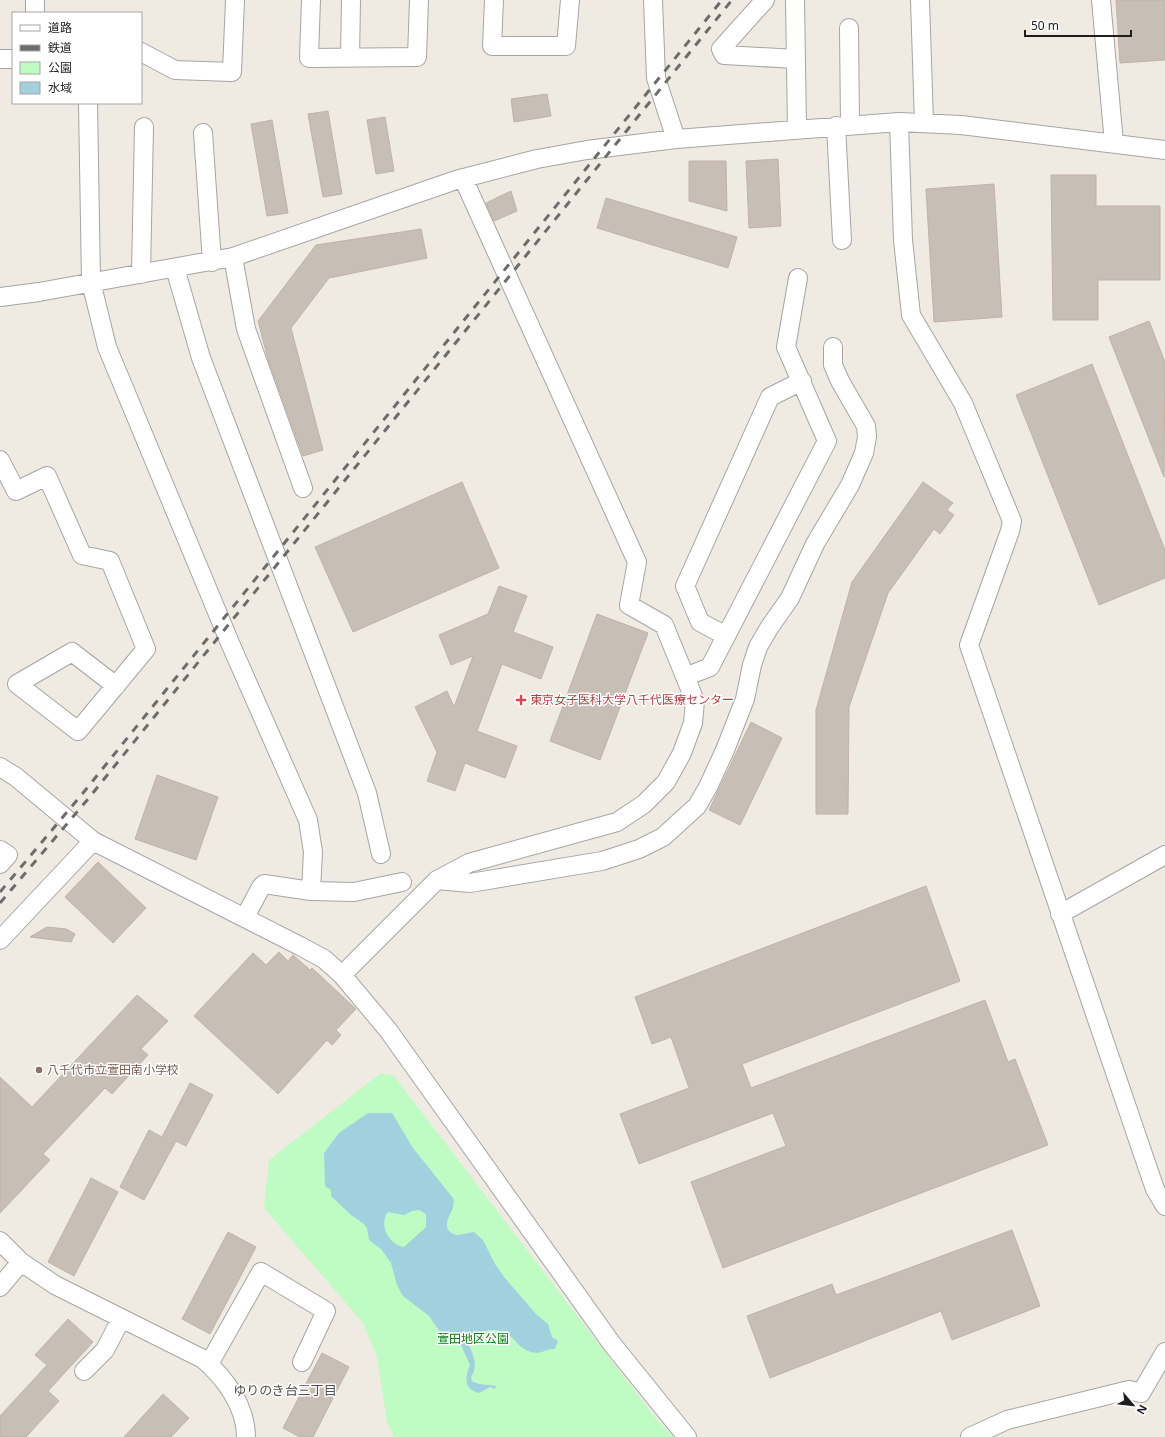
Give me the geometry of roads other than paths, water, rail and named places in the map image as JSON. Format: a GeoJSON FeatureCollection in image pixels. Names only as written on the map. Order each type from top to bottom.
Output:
{"type":"FeatureCollection","features":[{"type":"Feature","properties":{"kind":"street"},"geometry":{"type":"LineString","coordinates":[[35,0],[35,12]]}},
{"type":"Feature","properties":{"kind":"street"},"geometry":{"type":"LineString","coordinates":[[142,53],[175,70],[232,72],[235,0]]}},
{"type":"Feature","properties":{"kind":"street"},"geometry":{"type":"LineString","coordinates":[[311,0],[309,58],[417,57],[419,0]]}},
{"type":"Feature","properties":{"kind":"street"},"geometry":{"type":"LineString","coordinates":[[350,58],[351,0]]}},
{"type":"Feature","properties":{"kind":"street"},"geometry":{"type":"LineString","coordinates":[[494,0],[492,46],[566,46],[570,0]]}},
{"type":"Feature","properties":{"kind":"street"},"geometry":{"type":"LineString","coordinates":[[653,0],[656,78],[676,139]]}},
{"type":"Feature","properties":{"kind":"street"},"geometry":{"type":"LineString","coordinates":[[765,0],[721,49],[724,55],[796,59]]}},
{"type":"Feature","properties":{"kind":"street"},"geometry":{"type":"LineString","coordinates":[[795,0],[797,129]]}},
{"type":"Feature","properties":{"kind":"street"},"geometry":{"type":"LineString","coordinates":[[920,0],[924,123]]}},
{"type":"Feature","properties":{"kind":"street"},"geometry":{"type":"LineString","coordinates":[[1100,0],[1114,143]]}},
{"type":"Feature","properties":{"kind":"street"},"geometry":{"type":"LineString","coordinates":[[842,240],[843,125],[849,28]]}},
{"type":"Feature","properties":{"kind":"street"},"geometry":{"type":"LineString","coordinates":[[0,59],[12,59]]}},
{"type":"Feature","properties":{"kind":"street"},"geometry":{"type":"LineString","coordinates":[[88,104],[91,282],[107,347],[230,643],[308,820],[313,852],[311,890]]}},
{"type":"Feature","properties":{"kind":"street"},"geometry":{"type":"LineString","coordinates":[[899,122],[903,240],[911,315],[964,402],[1012,521],[1010,531],[968,645],[1144,1160],[1155,1189],[1165,1206]]}},
{"type":"Feature","properties":{"kind":"street"},"geometry":{"type":"LineString","coordinates":[[0,297],[212,262],[233,257],[463,178],[537,159],[587,150],[676,139],[843,125],[899,122],[961,125],[1165,150]]}},
{"type":"Feature","properties":{"kind":"street"},"geometry":{"type":"LineString","coordinates":[[141,274],[144,126]]}},
{"type":"Feature","properties":{"kind":"street"},"geometry":{"type":"LineString","coordinates":[[203,133],[212,262]]}},
{"type":"Feature","properties":{"kind":"street"},"geometry":{"type":"LineString","coordinates":[[342,975],[437,880],[469,863],[617,822],[644,804],[666,782],[682,753],[693,723],[695,701],[664,624],[629,606],[637,562],[463,178]]}},
{"type":"Feature","properties":{"kind":"street"},"geometry":{"type":"LineString","coordinates":[[233,257],[246,329],[303,488]]}},
{"type":"Feature","properties":{"kind":"street"},"geometry":{"type":"LineString","coordinates":[[175,268],[201,358],[367,793],[381,854]]}},
{"type":"Feature","properties":{"kind":"street"},"geometry":{"type":"LineString","coordinates":[[685,676],[710,667],[827,441],[786,347],[798,278]]}},
{"type":"Feature","properties":{"kind":"street"},"geometry":{"type":"LineString","coordinates":[[437,880],[470,883],[602,861],[639,849],[663,837],[697,806],[708,787],[725,750],[745,699],[752,665],[758,647],[790,598],[815,544],[850,486],[864,453],[867,436],[866,426],[840,381],[833,365],[833,347]]}},
{"type":"Feature","properties":{"kind":"street"},"geometry":{"type":"LineString","coordinates":[[726,636],[700,622],[685,586],[770,397],[802,381]]}},
{"type":"Feature","properties":{"kind":"street"},"geometry":{"type":"LineString","coordinates":[[0,460],[16,490],[47,476],[82,554],[110,561],[146,649],[116,686],[78,732],[17,684],[72,652],[116,686]]}},
{"type":"Feature","properties":{"kind":"street"},"geometry":{"type":"LineString","coordinates":[[0,767],[16,777],[93,841],[245,917],[318,956],[342,975],[388,1030],[612,1344],[687,1437]]}},
{"type":"Feature","properties":{"kind":"street"},"geometry":{"type":"LineString","coordinates":[[0,940],[93,841]]}},
{"type":"Feature","properties":{"kind":"street"},"geometry":{"type":"LineString","coordinates":[[0,850],[8,855],[0,864]]}},
{"type":"Feature","properties":{"kind":"street"},"geometry":{"type":"LineString","coordinates":[[1060,914],[1165,855]]}},
{"type":"Feature","properties":{"kind":"street"},"geometry":{"type":"LineString","coordinates":[[245,917],[264,884],[311,890],[354,892],[402,882]]}},
{"type":"Feature","properties":{"kind":"street"},"geometry":{"type":"LineString","coordinates":[[0,1241],[21,1262],[55,1286],[193,1354],[209,1364],[231,1389],[240,1410],[246,1437]]}},
{"type":"Feature","properties":{"kind":"street"},"geometry":{"type":"LineString","coordinates":[[0,1287],[21,1262]]}},
{"type":"Feature","properties":{"kind":"street"},"geometry":{"type":"LineString","coordinates":[[209,1364],[261,1272],[326,1311],[302,1362]]}},
{"type":"Feature","properties":{"kind":"street"},"geometry":{"type":"LineString","coordinates":[[84,1371],[105,1350],[121,1319]]}},
{"type":"Feature","properties":{"kind":"street"},"geometry":{"type":"LineString","coordinates":[[970,1437],[1007,1420],[1129,1390],[1141,1394],[1165,1352]]}},
{"type":"Feature","properties":{"kind":"water"},"geometry":{"type":"Polygon","coordinates":[[[368,1113],[392,1113],[413,1148],[453,1198],[453,1207],[447,1221],[448,1230],[457,1235],[474,1232],[483,1240],[495,1264],[504,1277],[536,1314],[548,1324],[552,1337],[558,1341],[555,1349],[549,1349],[537,1353],[527,1351],[510,1336],[497,1330],[476,1334],[467,1339],[475,1363],[474,1372],[471,1377],[472,1381],[475,1383],[496,1386],[495,1389],[490,1387],[479,1393],[470,1389],[466,1378],[470,1365],[460,1343],[452,1344],[447,1342],[429,1316],[403,1296],[397,1285],[391,1263],[381,1249],[369,1240],[367,1228],[331,1196],[331,1190],[325,1186],[324,1153],[339,1133],[368,1113]],[[419,1210],[412,1211],[404,1215],[388,1212],[384,1222],[387,1233],[394,1242],[404,1247],[426,1227],[426,1214],[419,1210]]]}},
{"type":"Feature","properties":{"kind":"railway"},"geometry":{"type":"LineString","coordinates":[[0,892],[83,793],[722,0]]}},
{"type":"Feature","properties":{"kind":"railway"},"geometry":{"type":"LineString","coordinates":[[0,903],[88,799],[732,0]]}},
{"type":"Feature","properties":{"kind":"place","name":"東京女子医科大学八千代医療センター"},"geometry":{"type":"Point","coordinates":[521,700]}},
{"type":"Feature","properties":{"kind":"place","name":"八千代市立萱田南小学校"},"geometry":{"type":"Point","coordinates":[39,1070]}},
{"type":"Feature","properties":{"kind":"district","name":"ゆりのき台三丁目"},"geometry":{"type":"Point","coordinates":[285,1390]}},
{"type":"Feature","properties":{"kind":"park label","name":"萱田地区公園"},"geometry":{"type":"Point","coordinates":[473,1339]}}]}
